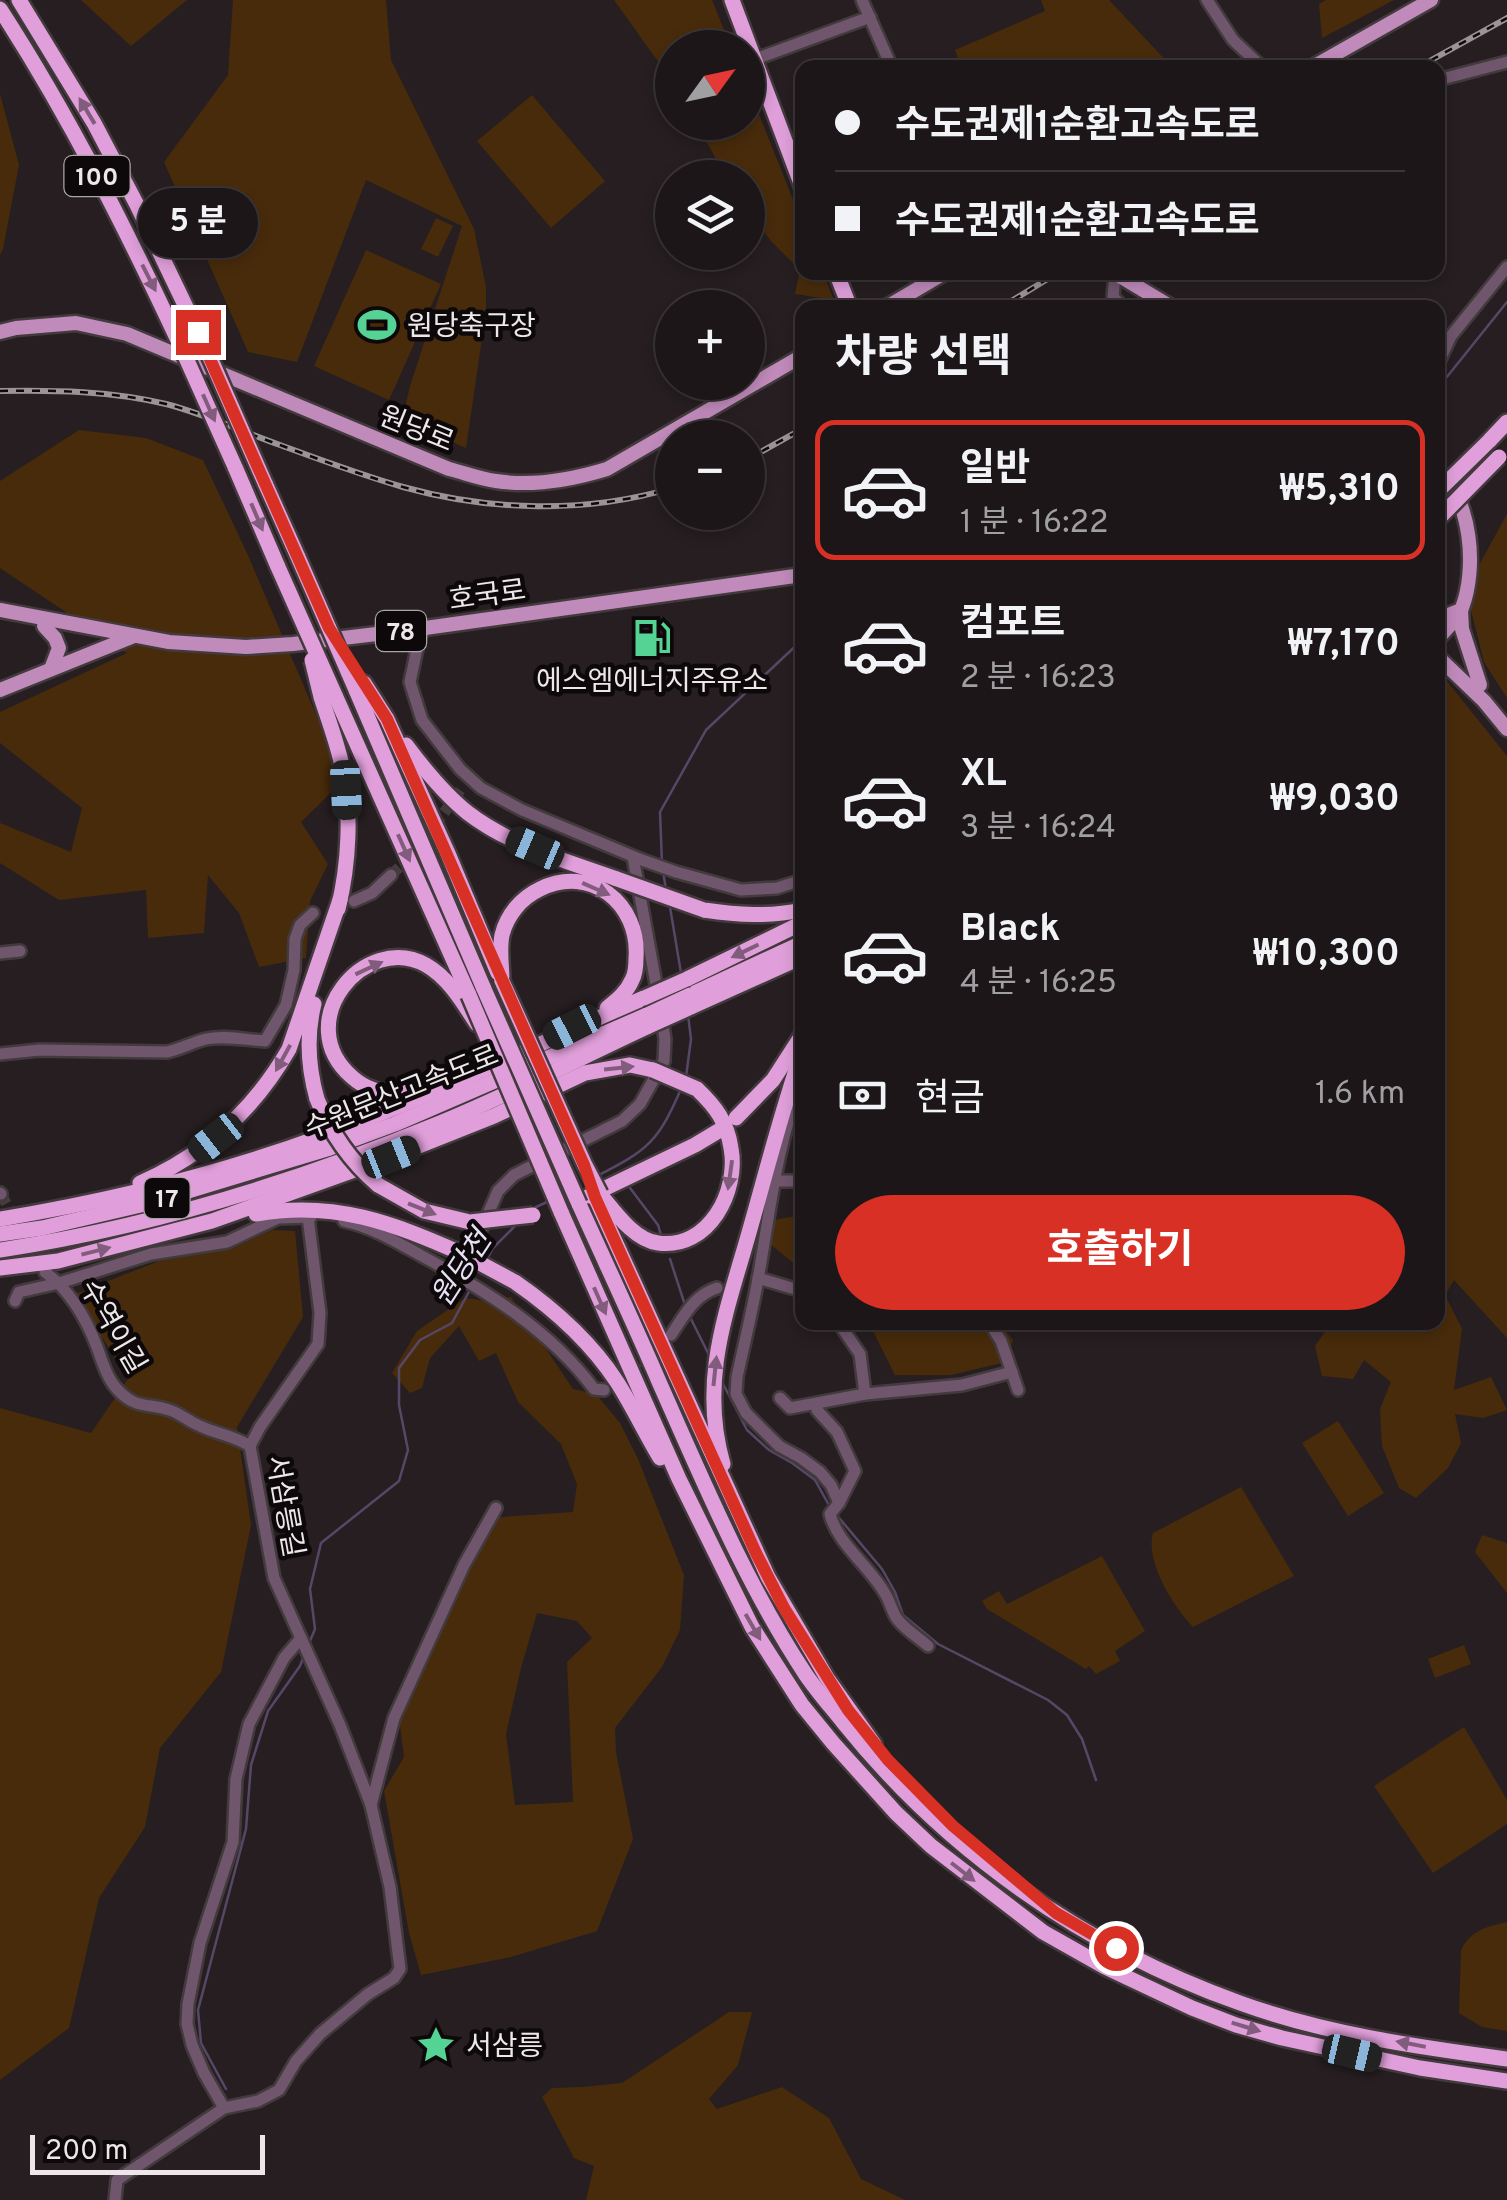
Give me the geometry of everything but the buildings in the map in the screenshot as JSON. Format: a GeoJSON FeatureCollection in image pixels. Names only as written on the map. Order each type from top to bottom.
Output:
{"type":"FeatureCollection","features":[{"type":"Feature","properties":{"kind":"highway","name":"100"},"geometry":{"type":"LineString","coordinates":[[20,0],[94,122],[209,354],[329,628],[360,686],[490,1045],[561,1212],[671,1462],[730,1584],[752,1628],[802,1706],[896,1814],[931,1846],[1043,1932],[1149,1988],[1236,2025],[1390,2062],[1507,2080]]}},
{"type":"Feature","properties":{"kind":"highway"},"geometry":{"type":"LineString","coordinates":[[732,0],[745,30]]}},
{"type":"Feature","properties":{"kind":"highway"},"geometry":{"type":"LineString","coordinates":[[740,0],[749,30]]}},
{"type":"Feature","properties":{"kind":"highway","name":"100"},"geometry":{"type":"LineString","coordinates":[[0,9],[119,217],[236,467],[301,618],[328,696],[471,994],[579,1204],[697,1471],[770,1616],[807,1676],[910,1800],[998,1874],[1056,1913],[1157,1969],[1243,2004],[1331,2028],[1507,2059]]}},
{"type":"Feature","properties":{"kind":"highway"},"geometry":{"type":"LineString","coordinates":[[765,75],[795,145]]}},
{"type":"Feature","properties":{"kind":"highway"},"geometry":{"type":"LineString","coordinates":[[765,78],[795,166]]}},
{"type":"Feature","properties":{"kind":"highway"},"geometry":{"type":"LineString","coordinates":[[1445,485],[1507,422]]}},
{"type":"Feature","properties":{"kind":"highway"},"geometry":{"type":"LineString","coordinates":[[1445,512],[1503,453]]}},
{"type":"Feature","properties":{"kind":"highway"},"geometry":{"type":"LineString","coordinates":[[360,686],[435,782],[472,816],[510,838],[704,910],[760,915],[795,911]]}},
{"type":"Feature","properties":{"kind":"highway"},"geometry":{"type":"LineString","coordinates":[[328,696],[346,790],[347,901],[309,1024],[310,1070],[330,1128],[356,1165],[378,1186],[424,1211],[470,1222],[534,1215],[584,1198],[720,1130]]}},
{"type":"Feature","properties":{"kind":"highway"},"geometry":{"type":"LineString","coordinates":[[387,719],[768,1577],[827,1678],[888,1760],[953,1826],[1056,1913]]}},
{"type":"Feature","properties":{"kind":"highway"},"geometry":{"type":"LineString","coordinates":[[502,981],[502,938],[513,911],[528,896],[561,882],[582,882],[608,893],[623,907],[636,938],[632,981],[608,1008],[549,1039]]}},
{"type":"Feature","properties":{"kind":"highway"},"geometry":{"type":"LineString","coordinates":[[65,1208],[144,1181],[194,1155],[260,1093],[288,1049],[347,901]]}},
{"type":"Feature","properties":{"kind":"highway"},"geometry":{"type":"LineString","coordinates":[[0,1219],[65,1208],[211,1172],[327,1134],[644,998],[689,994],[795,927]]}},
{"type":"Feature","properties":{"kind":"highway","name":"수원문산고속도로"},"geometry":{"type":"LineString","coordinates":[[0,1250],[136,1224],[327,1166],[440,1122],[648,1020],[689,994],[795,946]]}},
{"type":"Feature","properties":{"kind":"highway","name":"수원문산고속도로"},"geometry":{"type":"LineString","coordinates":[[689,994],[795,959]]}},
{"type":"Feature","properties":{"kind":"highway"},"geometry":{"type":"LineString","coordinates":[[471,994],[418,961],[377,963],[355,974],[338,991],[329,1014],[331,1045],[355,1080],[387,1093],[412,1091],[483,1069]]}},
{"type":"Feature","properties":{"kind":"highway","name":"수원문산고속도로"},"geometry":{"type":"LineString","coordinates":[[0,1234],[145,1204],[330,1148],[648,1020]]}},
{"type":"Feature","properties":{"kind":"highway"},"geometry":{"type":"LineString","coordinates":[[736,1118],[773,1080],[795,1046]]}},
{"type":"Feature","properties":{"kind":"highway"},"geometry":{"type":"LineString","coordinates":[[212,1222],[494,1116],[586,1073],[630,1066],[653,1070],[697,1089],[716,1106],[732,1149],[733,1176],[716,1218],[700,1233],[681,1241],[658,1243],[623,1222],[598,1196]]}},
{"type":"Feature","properties":{"kind":"highway"},"geometry":{"type":"LineString","coordinates":[[768,1577],[728,1480],[717,1441],[713,1377],[720,1337],[795,1074]]}},
{"type":"Feature","properties":{"kind":"highway"},"geometry":{"type":"LineString","coordinates":[[0,1268],[58,1261],[212,1222],[292,1208],[342,1211],[394,1226],[463,1254],[515,1282],[586,1343],[614,1378],[730,1584]]}},
{"type":"Feature","properties":{"kind":"main road"},"geometry":{"type":"LineString","coordinates":[[1325,60],[1432,0]]}},
{"type":"Feature","properties":{"kind":"main road"},"geometry":{"type":"LineString","coordinates":[[899,300],[932,280]]}},
{"type":"Feature","properties":{"kind":"main road"},"geometry":{"type":"LineString","coordinates":[[1126,280],[1159,300]]}},
{"type":"Feature","properties":{"kind":"main road","name":"원당로"},"geometry":{"type":"LineString","coordinates":[[0,332],[76,323],[127,334],[450,470],[496,481],[550,482],[607,469],[795,360]]}},
{"type":"Feature","properties":{"kind":"main road"},"geometry":{"type":"LineString","coordinates":[[1445,479],[1468,530],[1469,565],[1462,629],[1480,686]]}},
{"type":"Feature","properties":{"kind":"main road","name":"호국로"},"geometry":{"type":"LineString","coordinates":[[424,631],[795,577]]}},
{"type":"Feature","properties":{"kind":"main road","name":"호국로"},"geometry":{"type":"LineString","coordinates":[[0,610],[167,648],[244,654],[795,586]]}},
{"type":"Feature","properties":{"kind":"main road"},"geometry":{"type":"LineString","coordinates":[[1445,616],[1462,610]]}},
{"type":"Feature","properties":{"kind":"main road"},"geometry":{"type":"LineString","coordinates":[[1445,633],[1462,610]]}},
{"type":"Feature","properties":{"kind":"main road","name":"호국로"},"geometry":{"type":"LineString","coordinates":[[0,619],[130,638]]}},
{"type":"Feature","properties":{"kind":"main road"},"geometry":{"type":"LineString","coordinates":[[44,626],[60,648],[52,669]]}},
{"type":"Feature","properties":{"kind":"main road"},"geometry":{"type":"LineString","coordinates":[[0,690],[130,638]]}},
{"type":"Feature","properties":{"kind":"main road"},"geometry":{"type":"LineString","coordinates":[[1445,649],[1507,715]]}},
{"type":"Feature","properties":{"kind":"main road"},"geometry":{"type":"LineString","coordinates":[[1445,664],[1484,701],[1507,730]]}},
{"type":"Feature","properties":{"kind":"street"},"geometry":{"type":"LineString","coordinates":[[862,0],[889,60]]}},
{"type":"Feature","properties":{"kind":"street"},"geometry":{"type":"LineString","coordinates":[[1207,0],[1233,40],[1255,60]]}},
{"type":"Feature","properties":{"kind":"street"},"geometry":{"type":"LineString","coordinates":[[765,55],[870,17]]}},
{"type":"Feature","properties":{"kind":"street"},"geometry":{"type":"LineString","coordinates":[[1445,78],[1507,62]]}},
{"type":"Feature","properties":{"kind":"street"},"geometry":{"type":"LineString","coordinates":[[1445,349],[1451,336],[1507,267]]}},
{"type":"Feature","properties":{"kind":"street"},"geometry":{"type":"LineString","coordinates":[[424,631],[410,682],[422,720],[482,788],[522,810],[676,872],[742,890],[777,888],[795,882]]}},
{"type":"Feature","properties":{"kind":"street"},"geometry":{"type":"LineString","coordinates":[[461,789],[470,778]]}},
{"type":"Feature","properties":{"kind":"street"},"geometry":{"type":"LineString","coordinates":[[460,1276],[498,1191],[514,1175],[622,1121],[640,1104],[664,1061],[665,1039],[638,858]]}},
{"type":"Feature","properties":{"kind":"street"},"geometry":{"type":"LineString","coordinates":[[347,901],[372,892],[391,875]]}},
{"type":"Feature","properties":{"kind":"street"},"geometry":{"type":"LineString","coordinates":[[0,1054],[39,1050],[167,1052],[216,1038],[265,1041],[286,1005],[300,925],[313,913]]}},
{"type":"Feature","properties":{"kind":"street"},"geometry":{"type":"LineString","coordinates":[[0,953],[20,951]]}},
{"type":"Feature","properties":{"kind":"street"},"geometry":{"type":"LineString","coordinates":[[795,1108],[766,1222],[758,1278],[749,1294],[736,1394],[746,1413],[778,1446],[801,1458],[831,1485],[838,1532],[882,1588],[896,1619],[928,1646]]}},
{"type":"Feature","properties":{"kind":"street"},"geometry":{"type":"LineString","coordinates":[[775,1181],[795,1180]]}},
{"type":"Feature","properties":{"kind":"street"},"geometry":{"type":"LineString","coordinates":[[15,1301],[19,1292],[150,1254],[228,1242],[278,1218],[330,1218],[385,1235],[460,1276],[551,1342],[576,1365],[594,1390],[604,1390]]}},
{"type":"Feature","properties":{"kind":"street","name":"서삼릉길"},"geometry":{"type":"LineString","coordinates":[[115,2200],[118,2180],[224,2108],[258,2101],[279,2090],[296,2061],[320,2034],[394,1978],[400,1969],[390,1887],[371,1804],[274,1578],[250,1446],[318,1344],[320,1313],[308,1218]]}},
{"type":"Feature","properties":{"kind":"street","name":"수역이길"},"geometry":{"type":"LineString","coordinates":[[45,1272],[59,1282],[76,1304],[117,1388],[139,1406],[157,1406],[178,1413],[199,1426],[250,1446]]}},
{"type":"Feature","properties":{"kind":"street"},"geometry":{"type":"LineString","coordinates":[[758,1278],[795,1289]]}},
{"type":"Feature","properties":{"kind":"street"},"geometry":{"type":"LineString","coordinates":[[670,1335],[704,1292],[717,1288]]}},
{"type":"Feature","properties":{"kind":"street"},"geometry":{"type":"LineString","coordinates":[[844,1330],[860,1354],[865,1394]]}},
{"type":"Feature","properties":{"kind":"street"},"geometry":{"type":"LineString","coordinates":[[993,1330],[1018,1390]]}},
{"type":"Feature","properties":{"kind":"street"},"geometry":{"type":"LineString","coordinates":[[780,1398],[790,1408],[865,1394],[962,1385],[1012,1372]]}},
{"type":"Feature","properties":{"kind":"street"},"geometry":{"type":"LineString","coordinates":[[817,1404],[817,1410],[837,1432],[854,1471],[835,1508]]}},
{"type":"Feature","properties":{"kind":"street","name":"서삼릉길"},"geometry":{"type":"LineString","coordinates":[[371,1804],[394,1718],[464,1564],[496,1508]]}},
{"type":"Feature","properties":{"kind":"street"},"geometry":{"type":"LineString","coordinates":[[224,2108],[192,2044],[188,2004],[200,1943],[234,1842],[236,1779],[249,1724],[284,1658],[301,1638]]}},
{"type":"Feature","properties":{"kind":"shaded area"},"geometry":{"type":"Polygon","coordinates":[[[81,0],[187,0],[131,46],[81,0]]]}},
{"type":"Feature","properties":{"kind":"shaded area"},"geometry":{"type":"Polygon","coordinates":[[[233,0],[386,0],[391,60],[474,229],[486,287],[466,448],[402,421],[462,226],[366,180],[297,362],[248,352],[164,162],[228,75],[233,0]]]}},
{"type":"Feature","properties":{"kind":"shaded area"},"geometry":{"type":"Polygon","coordinates":[[[614,0],[712,0],[724,30],[655,30],[655,57],[614,0]]]}},
{"type":"Feature","properties":{"kind":"shaded area"},"geometry":{"type":"Polygon","coordinates":[[[1041,0],[1109,0],[1165,60],[959,60],[955,50],[1045,11],[1041,0]]]}},
{"type":"Feature","properties":{"kind":"shaded area"},"geometry":{"type":"Polygon","coordinates":[[[1326,0],[1394,0],[1322,38],[1319,4],[1326,0]]]}},
{"type":"Feature","properties":{"kind":"shaded area"},"geometry":{"type":"Polygon","coordinates":[[[0,94],[19,165],[0,255],[0,94]]]}},
{"type":"Feature","properties":{"kind":"shaded area"},"geometry":{"type":"Polygon","coordinates":[[[532,95],[605,181],[551,228],[477,141],[532,95]]]}},
{"type":"Feature","properties":{"kind":"shaded area"},"geometry":{"type":"Polygon","coordinates":[[[765,130],[795,204],[795,265],[765,233],[765,160],[717,160],[705,140],[765,140],[765,130]]]}},
{"type":"Feature","properties":{"kind":"shaded area"},"geometry":{"type":"Polygon","coordinates":[[[436,218],[453,226],[438,257],[421,249],[436,218]]]}},
{"type":"Feature","properties":{"kind":"shaded area","name":"원당축구장"},"geometry":{"type":"Polygon","coordinates":[[[366,250],[441,284],[389,400],[314,366],[366,250]]]}},
{"type":"Feature","properties":{"kind":"shaded area"},"geometry":{"type":"Polygon","coordinates":[[[798,280],[826,280],[834,300],[795,294],[798,280]]]}},
{"type":"Feature","properties":{"kind":"shaded area"},"geometry":{"type":"Polygon","coordinates":[[[79,430],[146,438],[203,460],[247,553],[344,780],[301,822],[328,864],[310,901],[306,958],[259,967],[239,913],[208,875],[204,933],[148,938],[146,890],[59,900],[0,863],[0,823],[71,852],[82,808],[0,743],[0,712],[127,653],[0,568],[0,481],[79,430]]]}},
{"type":"Feature","properties":{"kind":"shaded area"},"geometry":{"type":"Polygon","coordinates":[[[1507,514],[1507,698],[1484,662],[1471,610],[1472,578],[1507,514]]]}},
{"type":"Feature","properties":{"kind":"shaded area"},"geometry":{"type":"Polygon","coordinates":[[[1445,679],[1507,756],[1507,1338],[1454,1280],[1445,1295],[1445,679]]]}},
{"type":"Feature","properties":{"kind":"shaded area"},"geometry":{"type":"Polygon","coordinates":[[[795,1216],[795,1264],[769,1243],[774,1220],[795,1216]]]}},
{"type":"Feature","properties":{"kind":"shaded area"},"geometry":{"type":"Polygon","coordinates":[[[272,1230],[295,1231],[303,1317],[237,1427],[251,1525],[221,1672],[160,1748],[145,1827],[99,1898],[69,2028],[0,2080],[0,1408],[91,1433],[128,1379],[75,1294],[159,1261],[235,1247],[272,1230]]]}},
{"type":"Feature","properties":{"kind":"shaded area"},"geometry":{"type":"Polygon","coordinates":[[[1445,1295],[1462,1329],[1454,1390],[1491,1377],[1507,1410],[1483,1418],[1455,1414],[1461,1443],[1448,1468],[1416,1498],[1399,1488],[1382,1446],[1380,1409],[1391,1382],[1364,1360],[1353,1379],[1322,1376],[1315,1346],[1326,1330],[1445,1330],[1445,1295]]]}},
{"type":"Feature","properties":{"kind":"shaded area"},"geometry":{"type":"Polygon","coordinates":[[[511,1297],[573,1389],[596,1394],[620,1423],[684,1575],[680,1630],[662,1667],[615,1728],[633,1839],[597,1931],[511,1957],[421,1975],[409,1933],[384,1791],[404,1757],[399,1718],[487,1518],[573,1512],[577,1484],[561,1444],[518,1402],[496,1353],[479,1361],[459,1326],[430,1358],[422,1388],[410,1393],[392,1373],[417,1331],[465,1298],[489,1301],[511,1297]],[[537,1613],[506,1734],[515,1805],[573,1802],[567,1662],[592,1638],[577,1621],[537,1613]]]}},
{"type":"Feature","properties":{"kind":"shaded area"},"geometry":{"type":"Polygon","coordinates":[[[872,1330],[1005,1330],[1013,1340],[1006,1362],[951,1375],[895,1375],[872,1330]]]}},
{"type":"Feature","properties":{"kind":"shaded area"},"geometry":{"type":"Polygon","coordinates":[[[1338,1421],[1384,1493],[1348,1516],[1302,1443],[1338,1421]]]}},
{"type":"Feature","properties":{"kind":"shaded area"},"geometry":{"type":"Polygon","coordinates":[[[1241,1487],[1294,1576],[1193,1627],[1169,1596],[1157,1570],[1153,1533],[1241,1487]]]}},
{"type":"Feature","properties":{"kind":"shaded area"},"geometry":{"type":"Polygon","coordinates":[[[1482,1535],[1507,1543],[1507,1593],[1475,1552],[1482,1535]]]}},
{"type":"Feature","properties":{"kind":"shaded area"},"geometry":{"type":"Polygon","coordinates":[[[1102,1556],[1145,1631],[1115,1651],[1120,1661],[1096,1674],[1089,1666],[1086,1669],[987,1609],[982,1601],[999,1591],[1007,1604],[1102,1556]]]}},
{"type":"Feature","properties":{"kind":"shaded area"},"geometry":{"type":"Polygon","coordinates":[[[1464,1645],[1471,1664],[1435,1678],[1428,1659],[1464,1645]]]}},
{"type":"Feature","properties":{"kind":"shaded area"},"geometry":{"type":"Polygon","coordinates":[[[1464,1727],[1507,1800],[1507,1824],[1433,1873],[1374,1786],[1464,1727]]]}},
{"type":"Feature","properties":{"kind":"shaded area"},"geometry":{"type":"Polygon","coordinates":[[[1507,1922],[1507,2031],[1482,2027],[1459,2013],[1461,1950],[1474,1934],[1507,1922]]]}},
{"type":"Feature","properties":{"kind":"shaded area"},"geometry":{"type":"Polygon","coordinates":[[[729,2012],[752,2012],[738,2065],[709,2099],[717,2109],[782,2087],[829,2118],[861,2179],[905,2200],[586,2200],[594,2166],[574,2158],[542,2097],[552,2088],[622,2083],[729,2012]]]}},
{"type":"Feature","properties":{"kind":"waterway","name":"원당천"},"geometry":{"type":"LineString","coordinates":[[1445,379],[1507,302]]}},
{"type":"Feature","properties":{"kind":"waterway","name":"원당천"},"geometry":{"type":"LineString","coordinates":[[662,864],[660,812],[706,730],[795,647]]}},
{"type":"Feature","properties":{"kind":"waterway","name":"원당천"},"geometry":{"type":"LineString","coordinates":[[663,872],[666,889]]}},
{"type":"Feature","properties":{"kind":"waterway","name":"원당천"},"geometry":{"type":"LineString","coordinates":[[670,907],[681,973]]}},
{"type":"Feature","properties":{"kind":"waterway","name":"원당천"},"geometry":{"type":"LineString","coordinates":[[686,1077],[691,1039],[688,1015]]}},
{"type":"Feature","properties":{"kind":"waterway","name":"원당천"},"geometry":{"type":"LineString","coordinates":[[597,1176],[649,1143],[681,1089]]}},
{"type":"Feature","properties":{"kind":"waterway"},"geometry":{"type":"LineString","coordinates":[[627,1184],[658,1225],[661,1235]]}},
{"type":"Feature","properties":{"kind":"waterway","name":"원당천"},"geometry":{"type":"LineString","coordinates":[[534,1208],[549,1201]]}},
{"type":"Feature","properties":{"kind":"waterway","name":"원당천"},"geometry":{"type":"LineString","coordinates":[[487,1259],[517,1224]]}},
{"type":"Feature","properties":{"kind":"waterway"},"geometry":{"type":"LineString","coordinates":[[670,1259],[685,1305]]}},
{"type":"Feature","properties":{"kind":"waterway","name":"원당천"},"geometry":{"type":"LineString","coordinates":[[310,1641],[315,1629],[310,1589],[321,1543],[399,1481],[408,1450],[399,1405],[399,1368],[420,1340],[452,1323],[471,1288]]}},
{"type":"Feature","properties":{"kind":"waterway"},"geometry":{"type":"LineString","coordinates":[[690,1317],[711,1359]]}},
{"type":"Feature","properties":{"kind":"waterway"},"geometry":{"type":"LineString","coordinates":[[721,1380],[747,1430],[769,1450],[815,1480],[830,1507]]}},
{"type":"Feature","properties":{"kind":"waterway"},"geometry":{"type":"LineString","coordinates":[[835,1513],[882,1569],[903,1615],[938,1644],[1048,1700],[1067,1715],[1082,1739],[1096,1780]]}},
{"type":"Feature","properties":{"kind":"waterway","name":"원당천"},"geometry":{"type":"LineString","coordinates":[[226,2089],[201,2043],[198,2010],[246,1829],[251,1765],[268,1711],[303,1658]]}},
{"type":"Feature","properties":{"kind":"tunnel"},"geometry":{"type":"LineString","coordinates":[[391,875],[416,852],[461,789]]}},
{"type":"Feature","properties":{"kind":"tunnel"},"geometry":{"type":"LineString","coordinates":[[1,1194],[16,1221]]}},
{"type":"Feature","properties":{"kind":"tunnel"},"geometry":{"type":"LineString","coordinates":[[604,1390],[667,1338]]}},
{"type":"Feature","properties":{"kind":"railway"},"geometry":{"type":"LineString","coordinates":[[1431,60],[1507,18]]}},
{"type":"Feature","properties":{"kind":"railway"},"geometry":{"type":"LineString","coordinates":[[1013,300],[1046,280]]}},
{"type":"Feature","properties":{"kind":"railway"},"geometry":{"type":"LineString","coordinates":[[0,391],[83,392],[166,404],[403,487],[469,501],[572,505],[655,492]]}},
{"type":"Feature","properties":{"kind":"railway"},"geometry":{"type":"LineString","coordinates":[[765,450],[795,433]]}},
{"type":"Feature","properties":{"kind":"place","name":"원당축구장"},"geometry":{"type":"Point","coordinates":[377,325]}},
{"type":"Feature","properties":{"kind":"place","name":"에스엠에너지주유소"},"geometry":{"type":"Point","coordinates":[652,638]}},
{"type":"Feature","properties":{"kind":"place","name":"서삼릉"},"geometry":{"type":"Point","coordinates":[436,2045]}},
{"type":"Feature","properties":{"kind":"route"},"geometry":{"type":"LineString","coordinates":[[198,332],[329,628],[387,719],[595,1197],[784,1608],[848,1710],[909,1783],[972,1843],[1056,1913],[1116,1948]]}}]}
